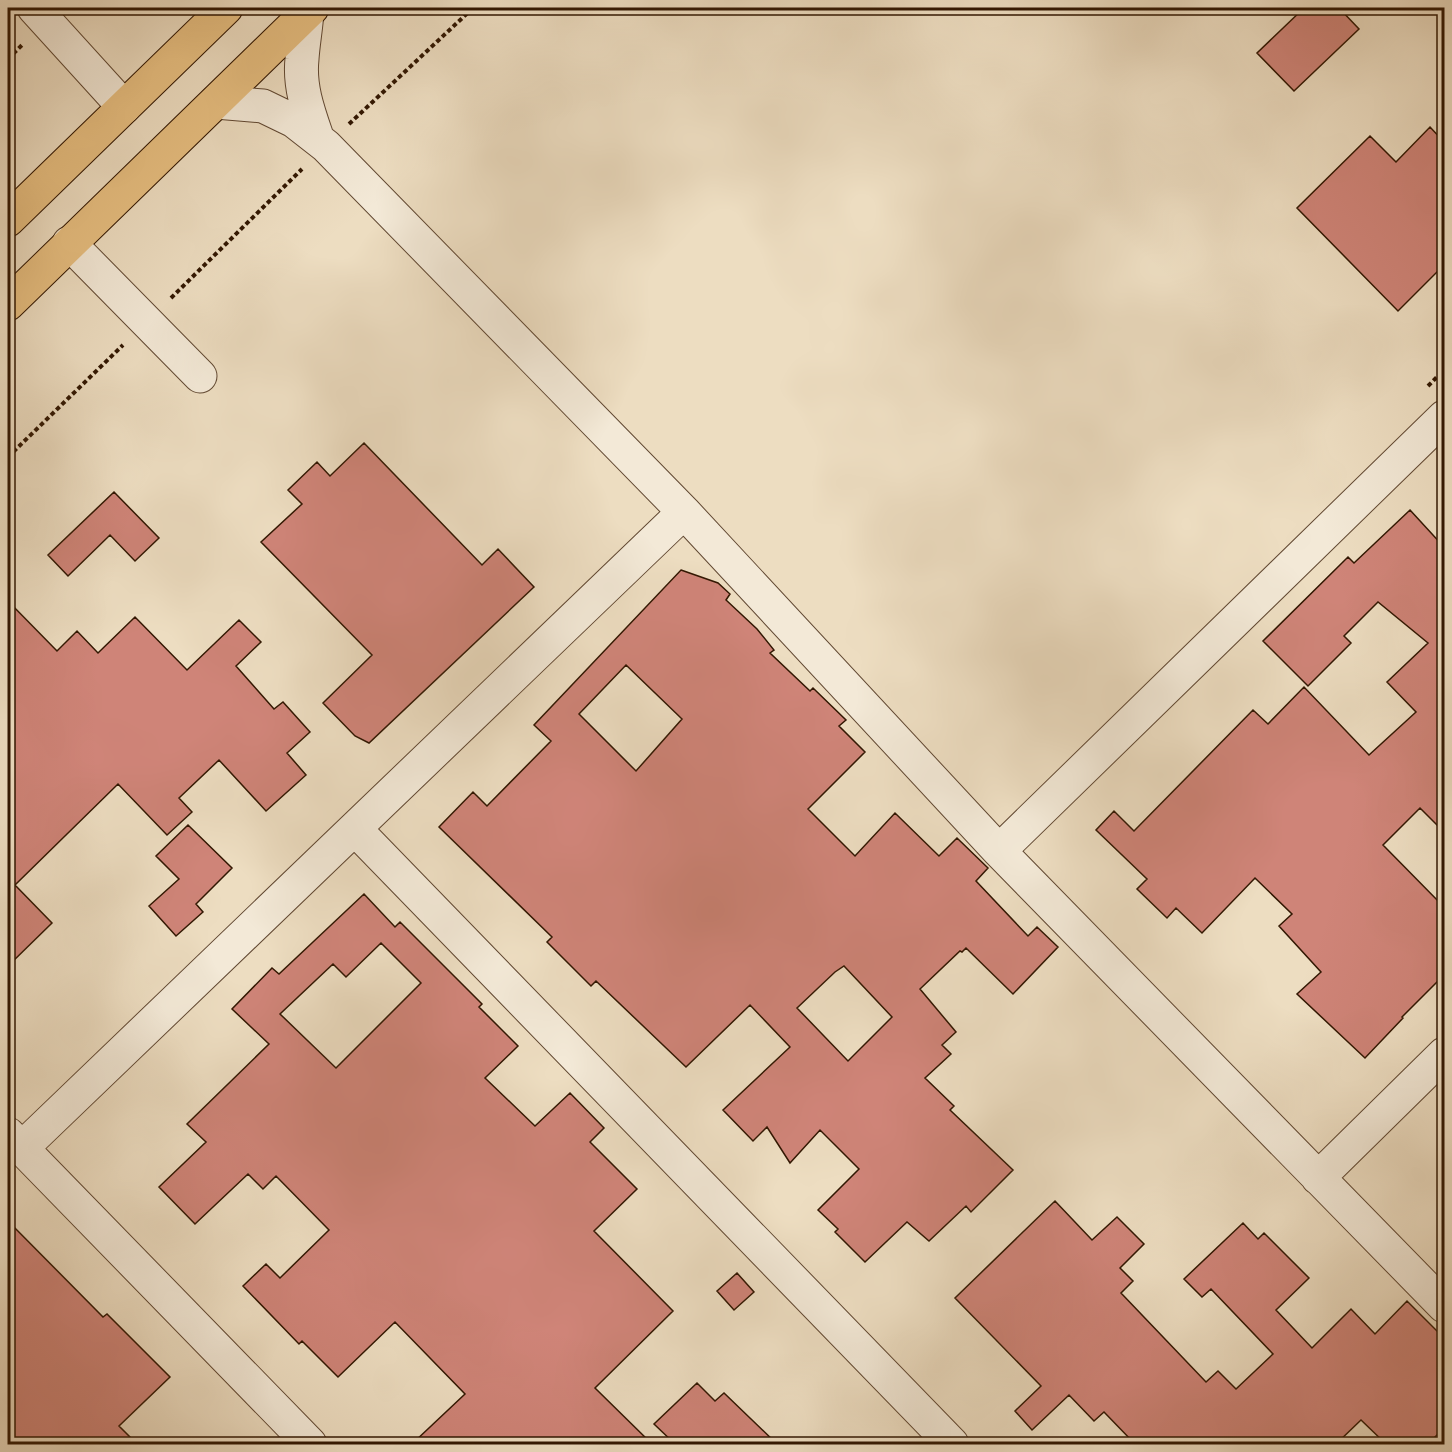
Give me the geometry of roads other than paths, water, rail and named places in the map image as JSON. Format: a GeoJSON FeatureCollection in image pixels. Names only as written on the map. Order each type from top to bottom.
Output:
{"type":"FeatureCollection","features":[{"type":"Feature","properties":{"kind":"main road"},"geometry":{"type":"LineString","coordinates":[[8,220],[226,8]]}},
{"type":"Feature","properties":{"kind":"main road"},"geometry":{"type":"LineString","coordinates":[[8,304],[310,10]]}},
{"type":"Feature","properties":{"kind":"street"},"geometry":{"type":"LineString","coordinates":[[34,8],[124,107]]}},
{"type":"Feature","properties":{"kind":"street"},"geometry":{"type":"LineString","coordinates":[[310,10],[302,60],[302,84],[305,100],[321,141]]}},
{"type":"Feature","properties":{"kind":"street"},"geometry":{"type":"LineString","coordinates":[[216,102],[263,106],[294,121],[321,141],[684,512],[999,851],[1444,1306]]}},
{"type":"Feature","properties":{"kind":"street"},"geometry":{"type":"LineString","coordinates":[[69,243],[200,376]]}},
{"type":"Feature","properties":{"kind":"street"},"geometry":{"type":"LineString","coordinates":[[999,851],[1444,417]]}},
{"type":"Feature","properties":{"kind":"street"},"geometry":{"type":"LineString","coordinates":[[310,1444],[15,1141],[355,829],[684,512]]}},
{"type":"Feature","properties":{"kind":"street"},"geometry":{"type":"LineString","coordinates":[[355,829],[952,1444]]}},
{"type":"Feature","properties":{"kind":"street"},"geometry":{"type":"LineString","coordinates":[[1318,1178],[1444,1054]]}}]}
